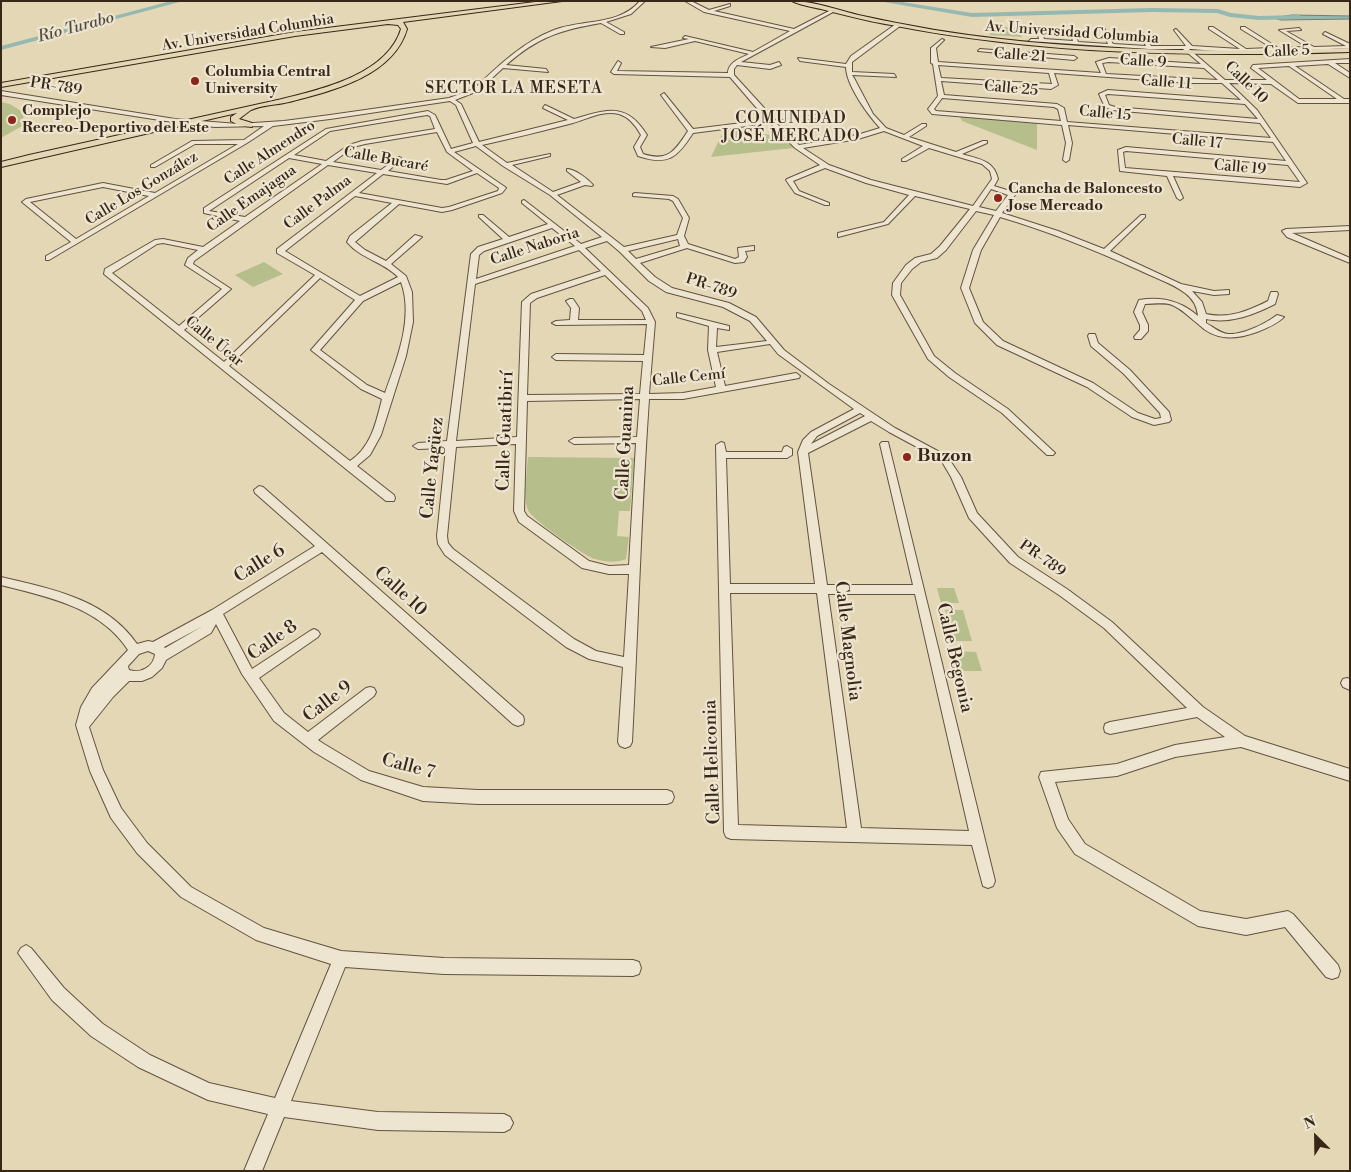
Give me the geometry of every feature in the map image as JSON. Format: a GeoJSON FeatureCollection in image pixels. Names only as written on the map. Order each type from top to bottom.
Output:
{"type":"FeatureCollection","features":[{"type":"Feature","properties":{"kind":"main road","name":"Av. Universidad Columbia"},"geometry":{"type":"LineString","coordinates":[[2,88],[57,75],[262,41],[360,28],[399,26],[438,18],[559,1]]}},
{"type":"Feature","properties":{"kind":"main road","name":"Av. Universidad Columbia"},"geometry":{"type":"LineString","coordinates":[[795,1],[830,11],[898,25],[1006,42],[1188,49],[1258,54],[1350,48]]}},
{"type":"Feature","properties":{"kind":"main road","name":"Av. Universidad Columbia"},"geometry":{"type":"LineString","coordinates":[[2,88],[260,39],[500,9]]}},
{"type":"Feature","properties":{"kind":"main road"},"geometry":{"type":"LineString","coordinates":[[329,29],[399,26],[451,14]]}},
{"type":"Feature","properties":{"kind":"main road"},"geometry":{"type":"LineString","coordinates":[[249,125],[234,119],[247,111],[325,88],[378,64],[398,46],[399,26]]}},
{"type":"Feature","properties":{"kind":"main road"},"geometry":{"type":"LineString","coordinates":[[1,163],[173,120],[275,99],[312,88],[352,74],[382,55],[392,44],[399,26]]}},
{"type":"Feature","properties":{"kind":"main road"},"geometry":{"type":"LineString","coordinates":[[1,163],[269,104]]}},
{"type":"Feature","properties":{"kind":"main road"},"geometry":{"type":"LineString","coordinates":[[142,128],[150,121],[147,116]]}},
{"type":"Feature","properties":{"kind":"street"},"geometry":{"type":"LineString","coordinates":[[451,99],[476,90],[518,51],[552,32],[620,17],[640,7],[643,1]]}},
{"type":"Feature","properties":{"kind":"street"},"geometry":{"type":"LineString","coordinates":[[687,1],[709,12],[795,31]]}},
{"type":"Feature","properties":{"kind":"street"},"geometry":{"type":"LineString","coordinates":[[709,12],[728,5]]}},
{"type":"Feature","properties":{"kind":"street"},"geometry":{"type":"LineString","coordinates":[[731,75],[736,63],[830,11]]}},
{"type":"Feature","properties":{"kind":"street"},"geometry":{"type":"LineString","coordinates":[[601,20],[622,33]]}},
{"type":"Feature","properties":{"kind":"street"},"geometry":{"type":"LineString","coordinates":[[898,25],[853,57],[849,62],[849,73],[871,115],[884,129],[928,146],[984,163],[993,170],[995,179],[943,248],[934,256],[918,260],[909,267],[897,283],[896,295],[931,357],[952,375],[1005,411],[1050,453]]}},
{"type":"Feature","properties":{"kind":"street"},"geometry":{"type":"LineString","coordinates":[[1038,27],[1042,41]]}},
{"type":"Feature","properties":{"kind":"street"},"geometry":{"type":"LineString","coordinates":[[1070,27],[1076,43]]}},
{"type":"Feature","properties":{"kind":"street"},"geometry":{"type":"LineString","coordinates":[[1219,28],[1208,28],[1246,50]]}},
{"type":"Feature","properties":{"kind":"street"},"geometry":{"type":"LineString","coordinates":[[1243,28],[1278,50]]}},
{"type":"Feature","properties":{"kind":"street"},"geometry":{"type":"LineString","coordinates":[[1104,29],[1110,46]]}},
{"type":"Feature","properties":{"kind":"street"},"geometry":{"type":"LineString","coordinates":[[1133,30],[1140,30],[1150,48]]}},
{"type":"Feature","properties":{"kind":"street","name":"Calle 10"},"geometry":{"type":"LineString","coordinates":[[1176,30],[1188,49],[1247,102],[1274,140]]}},
{"type":"Feature","properties":{"kind":"street"},"geometry":{"type":"LineString","coordinates":[[1299,30],[1281,30],[1313,48]]}},
{"type":"Feature","properties":{"kind":"street"},"geometry":{"type":"LineString","coordinates":[[1325,33],[1350,48]]}},
{"type":"Feature","properties":{"kind":"street"},"geometry":{"type":"LineString","coordinates":[[685,37],[752,53]]}},
{"type":"Feature","properties":{"kind":"street"},"geometry":{"type":"LineString","coordinates":[[652,47],[665,47],[695,39]]}},
{"type":"Feature","properties":{"kind":"street"},"geometry":{"type":"LineString","coordinates":[[978,66],[977,56],[982,39]]}},
{"type":"Feature","properties":{"kind":"street"},"geometry":{"type":"LineString","coordinates":[[941,96],[933,48],[942,40]]}},
{"type":"Feature","properties":{"kind":"street"},"geometry":{"type":"LineString","coordinates":[[1031,40],[1188,49],[1278,50],[1350,48]]}},
{"type":"Feature","properties":{"kind":"street"},"geometry":{"type":"LineString","coordinates":[[765,46],[779,50]]}},
{"type":"Feature","properties":{"kind":"street"},"geometry":{"type":"LineString","coordinates":[[980,50],[1074,58]]}},
{"type":"Feature","properties":{"kind":"street"},"geometry":{"type":"LineString","coordinates":[[800,59],[849,66]]}},
{"type":"Feature","properties":{"kind":"street","name":"Calle 5"},"geometry":{"type":"LineString","coordinates":[[1346,101],[1298,101],[1252,67],[1350,61]]}},
{"type":"Feature","properties":{"kind":"street","name":"Calle 9"},"geometry":{"type":"LineString","coordinates":[[1205,66],[1099,62],[1104,75],[1226,82],[1270,82]]}},
{"type":"Feature","properties":{"kind":"street"},"geometry":{"type":"LineString","coordinates":[[1329,62],[1350,76]]}},
{"type":"Feature","properties":{"kind":"street"},"geometry":{"type":"LineString","coordinates":[[618,63],[614,72],[731,75],[797,147],[826,166],[863,180],[1052,229],[1175,285],[1198,302],[1202,320]]}},
{"type":"Feature","properties":{"kind":"street"},"geometry":{"type":"LineString","coordinates":[[736,63],[770,67],[778,64]]}},
{"type":"Feature","properties":{"kind":"street","name":"Calle 21"},"geometry":{"type":"LineString","coordinates":[[934,63],[1104,75]]}},
{"type":"Feature","properties":{"kind":"street"},"geometry":{"type":"LineString","coordinates":[[1290,65],[1346,101]]}},
{"type":"Feature","properties":{"kind":"street"},"geometry":{"type":"LineString","coordinates":[[502,66],[546,71]]}},
{"type":"Feature","properties":{"kind":"street"},"geometry":{"type":"LineString","coordinates":[[938,79],[1051,87],[1055,85],[1051,71]]}},
{"type":"Feature","properties":{"kind":"street"},"geometry":{"type":"LineString","coordinates":[[849,73],[894,76]]}},
{"type":"Feature","properties":{"kind":"street"},"geometry":{"type":"LineString","coordinates":[[1128,77],[1135,93]]}},
{"type":"Feature","properties":{"kind":"street","name":"PR-789"},"geometry":{"type":"LineString","coordinates":[[2,88],[185,123],[249,125],[272,124],[366,112],[433,100],[451,99],[458,104],[476,144],[505,165],[536,182],[552,194],[623,250],[652,279],[669,290],[726,305],[753,319],[781,352],[871,417],[944,458],[956,477],[973,515],[1014,560],[1064,592],[1108,625],[1199,711],[1241,741],[1350,775]]}},
{"type":"Feature","properties":{"kind":"street","name":"Calle 11"},"geometry":{"type":"LineString","coordinates":[[1247,102],[1102,92],[1107,106],[1110,108],[1261,121]]}},
{"type":"Feature","properties":{"kind":"street"},"geometry":{"type":"LineString","coordinates":[[664,95],[691,131]]}},
{"type":"Feature","properties":{"kind":"street","name":"Calle 15"},"geometry":{"type":"LineString","coordinates":[[941,96],[931,109],[934,113],[1274,140]]}},
{"type":"Feature","properties":{"kind":"street","name":"Calle 25"},"geometry":{"type":"LineString","coordinates":[[941,96],[1055,105],[1061,108],[1065,124]]}},
{"type":"Feature","properties":{"kind":"street"},"geometry":{"type":"LineString","coordinates":[[545,107],[574,121]]}},
{"type":"Feature","properties":{"kind":"street"},"geometry":{"type":"LineString","coordinates":[[373,110],[378,121]]}},
{"type":"Feature","properties":{"kind":"street"},"geometry":{"type":"LineString","coordinates":[[449,151],[614,111],[628,115],[639,126],[644,135],[637,147],[640,154],[649,158],[666,158],[677,153],[691,131]]}},
{"type":"Feature","properties":{"kind":"street"},"geometry":{"type":"LineString","coordinates":[[366,112],[370,122]]}},
{"type":"Feature","properties":{"kind":"street","name":"Calle Almendro"},"geometry":{"type":"LineString","coordinates":[[248,220],[206,212],[206,209],[328,130],[430,114],[449,151],[502,186],[503,190],[450,209],[442,210],[353,194]]}},
{"type":"Feature","properties":{"kind":"street"},"geometry":{"type":"LineString","coordinates":[[691,131],[827,114]]}},
{"type":"Feature","properties":{"kind":"street","name":"Calle Los González"},"geometry":{"type":"LineString","coordinates":[[49,258],[245,142],[272,124]]}},
{"type":"Feature","properties":{"kind":"street"},"geometry":{"type":"LineString","coordinates":[[1065,124],[1069,143],[1066,160]]}},
{"type":"Feature","properties":{"kind":"street"},"geometry":{"type":"LineString","coordinates":[[904,137],[924,125]]}},
{"type":"Feature","properties":{"kind":"street"},"geometry":{"type":"LineString","coordinates":[[797,147],[858,137],[884,129]]}},
{"type":"Feature","properties":{"kind":"street","name":"Calle Emajagua"},"geometry":{"type":"LineString","coordinates":[[178,331],[227,290],[189,265],[191,260],[204,249],[327,163],[358,144],[438,130]]}},
{"type":"Feature","properties":{"kind":"street","name":"Calle 19"},"geometry":{"type":"LineString","coordinates":[[1122,170],[1300,185],[1304,183],[1274,140]]}},
{"type":"Feature","properties":{"kind":"street"},"geometry":{"type":"LineString","coordinates":[[153,166],[194,142],[245,142]]}},
{"type":"Feature","properties":{"kind":"street"},"geometry":{"type":"LineString","coordinates":[[957,154],[985,142]]}},
{"type":"Feature","properties":{"kind":"street"},"geometry":{"type":"LineString","coordinates":[[904,160],[928,146]]}},
{"type":"Feature","properties":{"kind":"street","name":"Calle 17"},"geometry":{"type":"LineString","coordinates":[[1122,170],[1120,151],[1126,149],[1290,163]]}},
{"type":"Feature","properties":{"kind":"street"},"geometry":{"type":"LineString","coordinates":[[505,165],[548,155]]}},
{"type":"Feature","properties":{"kind":"street","name":"Calle Bucaré"},"geometry":{"type":"LineString","coordinates":[[288,156],[442,182],[478,171]]}},
{"type":"Feature","properties":{"kind":"street","name":"Calle Palma"},"geometry":{"type":"LineString","coordinates":[[360,299],[280,251],[399,159]]}},
{"type":"Feature","properties":{"kind":"street"},"geometry":{"type":"LineString","coordinates":[[826,166],[789,180],[797,192],[827,204]]}},
{"type":"Feature","properties":{"kind":"street"},"geometry":{"type":"LineString","coordinates":[[552,194],[590,184],[569,170]]}},
{"type":"Feature","properties":{"kind":"street"},"geometry":{"type":"LineString","coordinates":[[1169,174],[1180,198]]}},
{"type":"Feature","properties":{"kind":"street"},"geometry":{"type":"LineString","coordinates":[[76,242],[25,202],[26,200],[102,185],[156,195]]}},
{"type":"Feature","properties":{"kind":"street"},"geometry":{"type":"LineString","coordinates":[[990,187],[1012,195],[998,214],[977,250],[965,288],[979,322],[1000,343],[1090,385],[1135,415],[1154,422],[1166,420],[1164,412],[1127,372],[1094,344],[1092,336]]}},
{"type":"Feature","properties":{"kind":"street"},"geometry":{"type":"LineString","coordinates":[[841,235],[886,223],[915,193]]}},
{"type":"Feature","properties":{"kind":"street"},"geometry":{"type":"LineString","coordinates":[[635,195],[671,197],[676,200],[686,218],[680,236],[684,245],[735,261],[741,260],[743,257],[742,250],[750,248]]}},
{"type":"Feature","properties":{"kind":"street"},"geometry":{"type":"LineString","coordinates":[[349,466],[361,460],[371,447],[396,373],[410,309],[408,291],[399,273],[351,242],[353,238],[398,202]]}},
{"type":"Feature","properties":{"kind":"street"},"geometry":{"type":"LineString","coordinates":[[524,202],[580,247],[644,310],[651,322]]}},
{"type":"Feature","properties":{"kind":"street"},"geometry":{"type":"LineString","coordinates":[[482,216],[508,240]]}},
{"type":"Feature","properties":{"kind":"street"},"geometry":{"type":"LineString","coordinates":[[1106,252],[1143,216]]}},
{"type":"Feature","properties":{"kind":"street","name":"Calle Yagüez"},"geometry":{"type":"LineString","coordinates":[[554,225],[481,249],[475,254],[451,445],[442,536],[443,544],[449,552],[570,644],[593,655],[631,664]]}},
{"type":"Feature","properties":{"kind":"street"},"geometry":{"type":"LineString","coordinates":[[1350,228],[1286,231],[1290,235],[1350,261]]}},
{"type":"Feature","properties":{"kind":"street"},"geometry":{"type":"LineString","coordinates":[[623,250],[680,236]]}},
{"type":"Feature","properties":{"kind":"street"},"geometry":{"type":"LineString","coordinates":[[386,264],[418,237]]}},
{"type":"Feature","properties":{"kind":"street","name":"Calle Naboria"},"geometry":{"type":"LineString","coordinates":[[470,283],[607,238]]}},
{"type":"Feature","properties":{"kind":"street","name":"Calle Úcar"},"geometry":{"type":"LineString","coordinates":[[204,249],[163,241],[155,242],[108,270],[108,274],[390,498]]}},
{"type":"Feature","properties":{"kind":"street"},"geometry":{"type":"LineString","coordinates":[[634,262],[683,248],[684,245]]}},
{"type":"Feature","properties":{"kind":"street","name":"Calle Guatibirí"},"geometry":{"type":"LineString","coordinates":[[606,272],[534,296],[526,302],[519,511],[523,519],[586,565],[609,570],[635,569]]}},
{"type":"Feature","properties":{"kind":"street"},"geometry":{"type":"LineString","coordinates":[[223,366],[319,274]]}},
{"type":"Feature","properties":{"kind":"street"},"geometry":{"type":"LineString","coordinates":[[388,398],[364,387],[315,350],[360,299],[403,278]]}},
{"type":"Feature","properties":{"kind":"street"},"geometry":{"type":"LineString","coordinates":[[1175,285],[1214,293],[1226,292]]}},
{"type":"Feature","properties":{"kind":"street"},"geometry":{"type":"LineString","coordinates":[[1202,320],[1224,320],[1249,314],[1272,302],[1274,294]]}},
{"type":"Feature","properties":{"kind":"street"},"geometry":{"type":"LineString","coordinates":[[1138,337],[1144,331],[1144,325],[1138,312],[1142,302],[1164,300],[1186,308],[1215,333],[1232,336],[1274,323],[1280,317]]}},
{"type":"Feature","properties":{"kind":"street"},"geometry":{"type":"LineString","coordinates":[[570,301],[575,308],[574,322]]}},
{"type":"Feature","properties":{"kind":"street"},"geometry":{"type":"LineString","coordinates":[[680,315],[726,328]]}},
{"type":"Feature","properties":{"kind":"street"},"geometry":{"type":"LineString","coordinates":[[556,323],[651,322]]}},
{"type":"Feature","properties":{"kind":"street","name":"Calle Guanina"},"geometry":{"type":"LineString","coordinates":[[625,742],[631,664],[641,440],[651,322]]}},
{"type":"Feature","properties":{"kind":"street"},"geometry":{"type":"LineString","coordinates":[[713,325],[712,350],[721,389]]}},
{"type":"Feature","properties":{"kind":"street"},"geometry":{"type":"LineString","coordinates":[[712,350],[766,343]]}},
{"type":"Feature","properties":{"kind":"street"},"geometry":{"type":"LineString","coordinates":[[556,357],[647,358]]}},
{"type":"Feature","properties":{"kind":"street","name":"Calle Cemí"},"geometry":{"type":"LineString","coordinates":[[523,398],[683,396],[796,376]]}},
{"type":"Feature","properties":{"kind":"street"},"geometry":{"type":"LineString","coordinates":[[804,452],[808,440],[814,434],[860,409]]}},
{"type":"Feature","properties":{"kind":"street"},"geometry":{"type":"LineString","coordinates":[[804,452],[871,417]]}},
{"type":"Feature","properties":{"kind":"street"},"geometry":{"type":"LineString","coordinates":[[418,446],[522,440]]}},
{"type":"Feature","properties":{"kind":"street"},"geometry":{"type":"LineString","coordinates":[[574,441],[641,440]]}},
{"type":"Feature","properties":{"kind":"street","name":"Calle Begonia"},"geometry":{"type":"LineString","coordinates":[[885,444],[988,881]]}},
{"type":"Feature","properties":{"kind":"street","name":"Calle Heliconia"},"geometry":{"type":"LineString","coordinates":[[787,449],[787,455],[721,450],[731,832],[978,838]]}},
{"type":"Feature","properties":{"kind":"street","name":"Calle Magnolia"},"geometry":{"type":"LineString","coordinates":[[804,452],[855,834]]}},
{"type":"Feature","properties":{"kind":"street","name":"Calle 10"},"geometry":{"type":"LineString","coordinates":[[259,490],[518,720]]}},
{"type":"Feature","properties":{"kind":"street","name":"Calle 6"},"geometry":{"type":"LineString","coordinates":[[158,651],[207,630],[216,613],[323,546]]}},
{"type":"Feature","properties":{"kind":"street"},"geometry":{"type":"LineString","coordinates":[[1,581],[56,594],[92,609],[122,632],[135,650]]}},
{"type":"Feature","properties":{"kind":"street"},"geometry":{"type":"LineString","coordinates":[[725,588],[920,590]]}},
{"type":"Feature","properties":{"kind":"street","name":"Calle 7"},"geometry":{"type":"LineString","coordinates":[[216,613],[251,677],[279,717],[308,740],[366,776],[423,794],[478,797],[667,797]]}},
{"type":"Feature","properties":{"kind":"street","name":"Calle 8"},"geometry":{"type":"LineString","coordinates":[[251,677],[314,634]]}},
{"type":"Feature","properties":{"kind":"street"},"geometry":{"type":"LineString","coordinates":[[124,670],[138,677],[145,675],[156,666],[158,651],[135,650]]}},
{"type":"Feature","properties":{"kind":"street"},"geometry":{"type":"LineString","coordinates":[[135,650],[124,670],[106,680],[96,700],[84,712],[82,725],[97,771],[116,814],[142,848],[186,892],[261,934],[341,958],[444,966],[633,968]]}},
{"type":"Feature","properties":{"kind":"street","name":"Calle 9"},"geometry":{"type":"LineString","coordinates":[[308,740],[370,692]]}},
{"type":"Feature","properties":{"kind":"street"},"geometry":{"type":"LineString","coordinates":[[1110,728],[1199,711]]}},
{"type":"Feature","properties":{"kind":"street"},"geometry":{"type":"LineString","coordinates":[[1241,741],[1175,751],[1117,770],[1046,778],[1062,823],[1080,849],[1198,918],[1246,927],[1288,919],[1332,971]]}},
{"type":"Feature","properties":{"kind":"street"},"geometry":{"type":"LineString","coordinates":[[26,953],[58,994],[97,1030],[144,1061],[208,1091],[279,1108],[378,1121],[504,1123]]}},
{"type":"Feature","properties":{"kind":"street"},"geometry":{"type":"LineString","coordinates":[[253,1171],[341,958]]}},
{"type":"Feature","properties":{"kind":"green space"},"geometry":{"type":"Polygon","coordinates":[[[990,26],[1019,28],[1022,37],[990,35],[990,26]]]}},
{"type":"Feature","properties":{"kind":"green space","name":"Complejo Recreo-Deportivo del Este"},"geometry":{"type":"Polygon","coordinates":[[[1,102],[10,104],[24,113],[22,126],[1,138],[1,102]]]}},
{"type":"Feature","properties":{"kind":"green space"},"geometry":{"type":"Polygon","coordinates":[[[960,117],[1037,123],[1037,150],[962,121],[960,117]]]}},
{"type":"Feature","properties":{"kind":"green space"},"geometry":{"type":"Polygon","coordinates":[[[731,129],[784,137],[793,148],[711,157],[724,130],[731,129]]]}},
{"type":"Feature","properties":{"kind":"green space"},"geometry":{"type":"Polygon","coordinates":[[[264,262],[283,274],[253,287],[235,275],[264,262]]]}},
{"type":"Feature","properties":{"kind":"green space"},"geometry":{"type":"Polygon","coordinates":[[[528,457],[634,458],[630,511],[619,511],[617,536],[629,537],[626,559],[607,561],[590,557],[559,537],[531,515],[526,499],[528,457]]]}},
{"type":"Feature","properties":{"kind":"green space"},"geometry":{"type":"Polygon","coordinates":[[[937,588],[954,588],[959,603],[941,603],[937,588]]]}},
{"type":"Feature","properties":{"kind":"green space"},"geometry":{"type":"Polygon","coordinates":[[[945,610],[963,610],[972,641],[953,641],[945,610]]]}},
{"type":"Feature","properties":{"kind":"green space"},"geometry":{"type":"Polygon","coordinates":[[[955,651],[976,652],[982,671],[960,671],[955,651]]]}},
{"type":"Feature","properties":{"kind":"water"},"geometry":{"type":"Polygon","coordinates":[[[1292,15],[1350,16],[1350,19],[1281,20],[1274,18],[1292,15]]]}},
{"type":"Feature","properties":{"kind":"waterway","name":"Río Turabo"},"geometry":{"type":"LineString","coordinates":[[1,48],[180,1]]}},
{"type":"Feature","properties":{"kind":"waterway"},"geometry":{"type":"LineString","coordinates":[[881,1],[972,15],[1151,10],[1218,11],[1230,15],[1259,18],[1299,17]]}},
{"type":"Feature","properties":{"kind":"place","name":"Columbia Central University"},"geometry":{"type":"Point","coordinates":[195,81]}},
{"type":"Feature","properties":{"kind":"place","name":"Complejo Recreo-Deportivo del Este"},"geometry":{"type":"Point","coordinates":[12,120]}},
{"type":"Feature","properties":{"kind":"place","name":"Cancha de Baloncesto Jose Mercado"},"geometry":{"type":"Point","coordinates":[998,198]}},
{"type":"Feature","properties":{"kind":"place","name":"Buzon"},"geometry":{"type":"Point","coordinates":[907,457]}},
{"type":"Feature","properties":{"kind":"district","name":"SECTOR LA MESETA"},"geometry":{"type":"Point","coordinates":[514,89]}},
{"type":"Feature","properties":{"kind":"district","name":"COMUNIDAD JOSÉ MERCADO"},"geometry":{"type":"Point","coordinates":[791,128]}}]}
